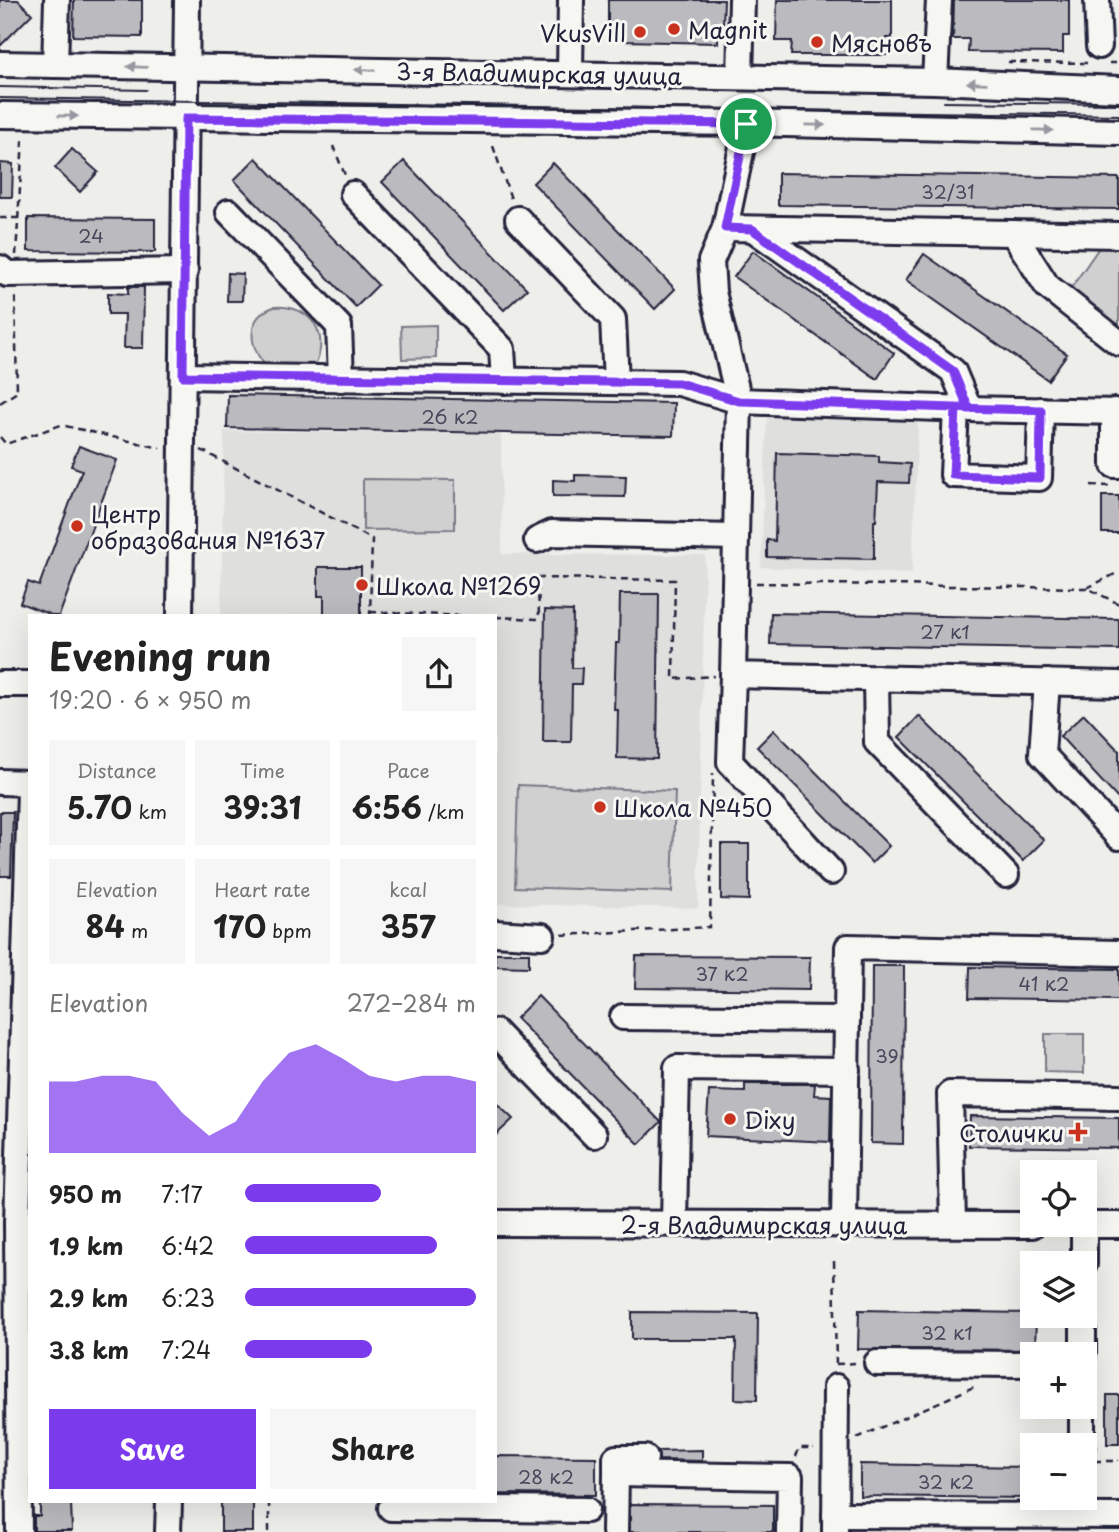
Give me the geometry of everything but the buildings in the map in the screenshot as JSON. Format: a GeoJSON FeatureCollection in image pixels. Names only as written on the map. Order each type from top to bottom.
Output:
{"type":"FeatureCollection","features":[{"type":"Feature","properties":{"kind":"street"},"geometry":{"type":"LineString","coordinates":[[55,65],[57,0]]}},
{"type":"Feature","properties":{"kind":"street"},"geometry":{"type":"LineString","coordinates":[[180,614],[187,0]]}},
{"type":"Feature","properties":{"kind":"street"},"geometry":{"type":"LineString","coordinates":[[570,74],[571,0]]}},
{"type":"Feature","properties":{"kind":"street"},"geometry":{"type":"LineString","coordinates":[[740,77],[742,0]]}},
{"type":"Feature","properties":{"kind":"street"},"geometry":{"type":"LineString","coordinates":[[935,81],[939,0]]}},
{"type":"Feature","properties":{"kind":"street"},"geometry":{"type":"LineString","coordinates":[[1097,0],[1099,46]]}},
{"type":"Feature","properties":{"kind":"street","name":"3-я Владимирская улица"},"geometry":{"type":"LineString","coordinates":[[0,64],[935,81],[1119,89]]}},
{"type":"Feature","properties":{"kind":"street","name":"3-я Владимирская улица"},"geometry":{"type":"LineString","coordinates":[[0,115],[746,124],[1119,132]]}},
{"type":"Feature","properties":{"kind":"street"},"geometry":{"type":"LineString","coordinates":[[746,124],[725,228],[710,261],[713,292],[739,401],[730,762],[831,872]]}},
{"type":"Feature","properties":{"kind":"street"},"geometry":{"type":"LineString","coordinates":[[353,194],[502,349],[504,381]]}},
{"type":"Feature","properties":{"kind":"street"},"geometry":{"type":"LineString","coordinates":[[229,212],[339,326],[341,379]]}},
{"type":"Feature","properties":{"kind":"street"},"geometry":{"type":"LineString","coordinates":[[519,219],[613,319],[616,382]]}},
{"type":"Feature","properties":{"kind":"street"},"geometry":{"type":"LineString","coordinates":[[725,228],[1119,236]]}},
{"type":"Feature","properties":{"kind":"street"},"geometry":{"type":"LineString","coordinates":[[752,229],[953,371],[962,409],[953,475],[1040,478],[1041,410]]}},
{"type":"Feature","properties":{"kind":"street"},"geometry":{"type":"LineString","coordinates":[[1013,233],[1047,285],[1119,343]]}},
{"type":"Feature","properties":{"kind":"street"},"geometry":{"type":"LineString","coordinates":[[0,268],[7,274],[185,271]]}},
{"type":"Feature","properties":{"kind":"street"},"geometry":{"type":"LineString","coordinates":[[183,376],[679,383],[739,401],[1116,412],[1114,465],[1119,465]]}},
{"type":"Feature","properties":{"kind":"street"},"geometry":{"type":"LineString","coordinates":[[537,540],[552,533],[736,537]]}},
{"type":"Feature","properties":{"kind":"street"},"geometry":{"type":"LineString","coordinates":[[733,675],[1119,684]]}},
{"type":"Feature","properties":{"kind":"street"},"geometry":{"type":"LineString","coordinates":[[876,678],[877,742],[1006,875]]}},
{"type":"Feature","properties":{"kind":"street"},"geometry":{"type":"LineString","coordinates":[[1047,682],[1042,754],[1119,836]]}},
{"type":"Feature","properties":{"kind":"street"},"geometry":{"type":"LineString","coordinates":[[0,684],[28,684]]}},
{"type":"Feature","properties":{"kind":"street"},"geometry":{"type":"LineString","coordinates":[[0,782],[28,783]]}},
{"type":"Feature","properties":{"kind":"street"},"geometry":{"type":"LineString","coordinates":[[19,1532],[16,1223],[28,871]]}},
{"type":"Feature","properties":{"kind":"street"},"geometry":{"type":"LineString","coordinates":[[497,933],[542,936]]}},
{"type":"Feature","properties":{"kind":"street"},"geometry":{"type":"LineString","coordinates":[[844,1224],[848,947],[1119,953]]}},
{"type":"Feature","properties":{"kind":"street"},"geometry":{"type":"LineString","coordinates":[[623,1017],[848,1019]]}},
{"type":"Feature","properties":{"kind":"street"},"geometry":{"type":"LineString","coordinates":[[497,1034],[594,1135]]}},
{"type":"Feature","properties":{"kind":"street"},"geometry":{"type":"LineString","coordinates":[[674,1224],[677,1068],[847,1070]]}},
{"type":"Feature","properties":{"kind":"street"},"geometry":{"type":"LineString","coordinates":[[953,1224],[950,1094],[1119,1097]]}},
{"type":"Feature","properties":{"kind":"street","name":"2-я Владимирская улица"},"geometry":{"type":"LineString","coordinates":[[497,1223],[1020,1225]]}},
{"type":"Feature","properties":{"kind":"street"},"geometry":{"type":"LineString","coordinates":[[1097,1225],[1119,1225]]}},
{"type":"Feature","properties":{"kind":"street"},"geometry":{"type":"LineString","coordinates":[[877,1363],[1020,1364]]}},
{"type":"Feature","properties":{"kind":"street"},"geometry":{"type":"LineString","coordinates":[[836,1387],[835,1523],[1073,1515],[1119,1516]]}},
{"type":"Feature","properties":{"kind":"street"},"geometry":{"type":"LineString","coordinates":[[615,1532],[616,1458],[645,1458]]}},
{"type":"Feature","properties":{"kind":"street"},"geometry":{"type":"LineString","coordinates":[[616,1474],[790,1477],[789,1532]]}},
{"type":"Feature","properties":{"kind":"street"},"geometry":{"type":"LineString","coordinates":[[168,1532],[169,1503]]}},
{"type":"Feature","properties":{"kind":"street"},"geometry":{"type":"LineString","coordinates":[[391,1514],[586,1510]]}},
{"type":"Feature","properties":{"kind":"path"},"geometry":{"type":"LineString","coordinates":[[333,146],[353,194]]}},
{"type":"Feature","properties":{"kind":"path"},"geometry":{"type":"LineString","coordinates":[[493,146],[519,219]]}},
{"type":"Feature","properties":{"kind":"path"},"geometry":{"type":"LineString","coordinates":[[0,218],[18,218]]}},
{"type":"Feature","properties":{"kind":"path"},"geometry":{"type":"LineString","coordinates":[[0,436],[6,444],[61,425],[160,448]]}},
{"type":"Feature","properties":{"kind":"path"},"geometry":{"type":"LineString","coordinates":[[200,449],[372,539],[370,614]]}},
{"type":"Feature","properties":{"kind":"path"},"geometry":{"type":"LineString","coordinates":[[1091,485],[1119,486]]}},
{"type":"Feature","properties":{"kind":"path"},"geometry":{"type":"LineString","coordinates":[[1087,588],[1119,572]]}},
{"type":"Feature","properties":{"kind":"path"},"geometry":{"type":"LineString","coordinates":[[497,617],[539,619],[538,579],[675,580],[673,679],[733,675]]}},
{"type":"Feature","properties":{"kind":"path"},"geometry":{"type":"LineString","coordinates":[[735,583],[1087,588],[1119,604]]}},
{"type":"Feature","properties":{"kind":"path"},"geometry":{"type":"LineString","coordinates":[[542,936],[710,927],[713,773]]}},
{"type":"Feature","properties":{"kind":"path"},"geometry":{"type":"LineString","coordinates":[[834,1261],[836,1387]]}},
{"type":"Feature","properties":{"kind":"path"},"geometry":{"type":"LineString","coordinates":[[790,1477],[799,1448],[836,1447],[986,1381]]}},
{"type":"Feature","properties":{"kind":"path"},"geometry":{"type":"LineString","coordinates":[[1097,1461],[1119,1461]]}},
{"type":"Feature","properties":{"kind":"path"},"geometry":{"type":"LineString","coordinates":[[269,1503],[269,1532]]}},
{"type":"Feature","properties":{"kind":"shaded area"},"geometry":{"type":"Polygon","coordinates":[[[1105,239],[1119,249],[1119,329],[1069,291],[1105,239]]]}},
{"type":"Feature","properties":{"kind":"shaded area"},"geometry":{"type":"Polygon","coordinates":[[[274,307],[298,310],[314,324],[320,343],[314,367],[267,367],[261,360],[252,334],[258,318],[274,307]]]}},
{"type":"Feature","properties":{"kind":"shaded area"},"geometry":{"type":"Polygon","coordinates":[[[436,325],[436,358],[402,359],[401,326],[436,325]]]}},
{"type":"Feature","properties":{"kind":"shaded area"},"geometry":{"type":"Polygon","coordinates":[[[767,416],[918,423],[912,574],[761,567],[767,416]]]}},
{"type":"Feature","properties":{"kind":"shaded area"},"geometry":{"type":"Polygon","coordinates":[[[224,431],[501,434],[502,554],[705,555],[698,908],[497,905],[497,614],[221,614],[224,431]]]}},
{"type":"Feature","properties":{"kind":"shaded area"},"geometry":{"type":"Polygon","coordinates":[[[363,479],[455,480],[455,529],[363,530],[363,479]]]}},
{"type":"Feature","properties":{"kind":"shaded area"},"geometry":{"type":"Polygon","coordinates":[[[518,785],[675,791],[672,892],[515,887],[518,785]]]}},
{"type":"Feature","properties":{"kind":"shaded area"},"geometry":{"type":"Polygon","coordinates":[[[1045,1034],[1084,1034],[1084,1073],[1045,1072],[1045,1034]]]}},
{"type":"Feature","properties":{"kind":"tram line"},"geometry":{"type":"LineString","coordinates":[[0,87],[146,90]]}},
{"type":"Feature","properties":{"kind":"tram line"},"geometry":{"type":"LineString","coordinates":[[0,98],[1119,115]]}},
{"type":"Feature","properties":{"kind":"tram line"},"geometry":{"type":"LineString","coordinates":[[944,102],[1119,104]]}},
{"type":"Feature","properties":{"kind":"place","name":"Magnit"},"geometry":{"type":"Point","coordinates":[674,29]}},
{"type":"Feature","properties":{"kind":"place","name":"VkusVill"},"geometry":{"type":"Point","coordinates":[640,32]}},
{"type":"Feature","properties":{"kind":"place","name":"Мясновъ"},"geometry":{"type":"Point","coordinates":[817,42]}},
{"type":"Feature","properties":{"kind":"place","name":"Центр образования №1637"},"geometry":{"type":"Point","coordinates":[77,526]}},
{"type":"Feature","properties":{"kind":"place","name":"Школа №1269"},"geometry":{"type":"Point","coordinates":[362,585]}},
{"type":"Feature","properties":{"kind":"place","name":"Школа №450"},"geometry":{"type":"Point","coordinates":[600,807]}},
{"type":"Feature","properties":{"kind":"place","name":"Dixy"},"geometry":{"type":"Point","coordinates":[730,1119]}},
{"type":"Feature","properties":{"kind":"place","name":"Столички"},"geometry":{"type":"Point","coordinates":[1078,1132]}},
{"type":"Feature","properties":{"kind":"route"},"geometry":{"type":"LineString","coordinates":[[746,124],[186,118],[183,376],[679,383],[739,401],[956,408],[969,409],[1041,410],[1040,478],[953,475],[956,408],[969,409],[953,371],[752,229],[725,228],[746,124]]}}]}
